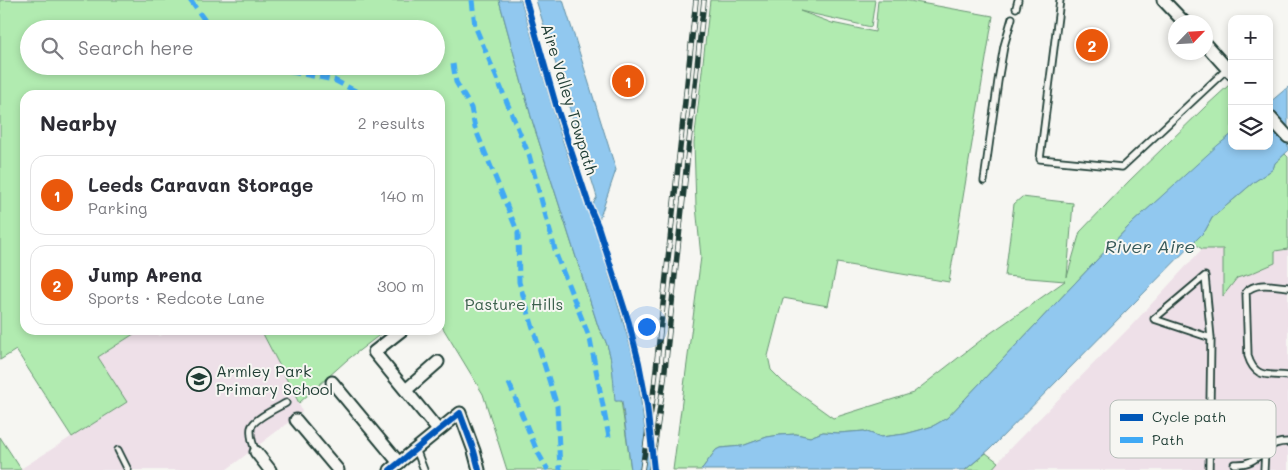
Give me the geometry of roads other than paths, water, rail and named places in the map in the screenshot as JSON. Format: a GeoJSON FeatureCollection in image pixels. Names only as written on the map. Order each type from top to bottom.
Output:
{"type":"FeatureCollection","features":[{"type":"Feature","properties":{"kind":"street"},"geometry":{"type":"LineString","coordinates":[[1164,0],[1178,15]]}},
{"type":"Feature","properties":{"kind":"street"},"geometry":{"type":"LineString","coordinates":[[1213,54],[1228,70]]}},
{"type":"Feature","properties":{"kind":"street"},"geometry":{"type":"LineString","coordinates":[[1273,120],[1288,137]]}},
{"type":"Feature","properties":{"kind":"street"},"geometry":{"type":"LineString","coordinates":[[396,335],[374,352],[438,430]]}},
{"type":"Feature","properties":{"kind":"street"},"geometry":{"type":"LineString","coordinates":[[406,390],[438,362]]}},
{"type":"Feature","properties":{"kind":"street"},"geometry":{"type":"LineString","coordinates":[[332,382],[394,467],[460,413],[479,470]]}},
{"type":"Feature","properties":{"kind":"street"},"geometry":{"type":"LineString","coordinates":[[296,420],[338,470]]}},
{"type":"Feature","properties":{"kind":"street"},"geometry":{"type":"LineString","coordinates":[[256,452],[270,470]]}},
{"type":"Feature","properties":{"kind":"lane"},"geometry":{"type":"LineString","coordinates":[[1016,8],[1018,0]]}},
{"type":"Feature","properties":{"kind":"lane"},"geometry":{"type":"LineString","coordinates":[[1060,0],[1040,159],[1122,167],[1228,72]]}},
{"type":"Feature","properties":{"kind":"lane"},"geometry":{"type":"LineString","coordinates":[[984,181],[1004,46],[1012,18]]}},
{"type":"Feature","properties":{"kind":"lane"},"geometry":{"type":"LineString","coordinates":[[1210,400],[1211,338],[1205,276],[1154,319],[1211,338]]}},
{"type":"Feature","properties":{"kind":"lane"},"geometry":{"type":"LineString","coordinates":[[1288,287],[1256,285],[1250,287],[1246,292],[1248,356],[1250,364],[1261,374],[1288,376]]}},
{"type":"Feature","properties":{"kind":"lane"},"geometry":{"type":"LineString","coordinates":[[256,452],[251,437],[252,427],[256,422],[286,403]]}},
{"type":"Feature","properties":{"kind":"lane"},"geometry":{"type":"LineString","coordinates":[[416,449],[424,470]]}},
{"type":"Feature","properties":{"kind":"lane"},"geometry":{"type":"LineString","coordinates":[[118,450],[128,470]]}},
{"type":"Feature","properties":{"kind":"lane"},"geometry":{"type":"LineString","coordinates":[[1234,464],[1244,464],[1257,458]]}},
{"type":"Feature","properties":{"kind":"water"},"geometry":{"type":"Polygon","coordinates":[[[499,0],[521,0],[559,130],[582,197],[589,211],[597,197],[536,0],[563,0],[616,170],[595,227],[632,352],[639,386],[650,470],[631,470],[622,401],[615,401],[610,354],[599,329],[532,120],[499,0]]]}},
{"type":"Feature","properties":{"kind":"water","name":"River Aire"},"geometry":{"type":"Polygon","coordinates":[[[1288,87],[1288,151],[1275,163],[1273,169],[1254,182],[1212,218],[1205,231],[990,449],[965,470],[701,470],[716,450],[720,448],[742,446],[767,437],[796,434],[810,437],[823,432],[864,431],[881,437],[920,430],[933,426],[947,418],[1131,224],[1218,145],[1228,137],[1228,150],[1273,150],[1273,100],[1288,87]]]}},
{"type":"Feature","properties":{"kind":"railway"},"geometry":{"type":"LineString","coordinates":[[642,470],[653,397],[696,0]]}},
{"type":"Feature","properties":{"kind":"railway"},"geometry":{"type":"LineString","coordinates":[[651,470],[664,379],[704,0]]}},
{"type":"Feature","properties":{"kind":"place","name":"Jump Arena"},"geometry":{"type":"Point","coordinates":[1092,45]}},
{"type":"Feature","properties":{"kind":"place","name":"Leeds Caravan Storage"},"geometry":{"type":"Point","coordinates":[628,81]}},
{"type":"Feature","properties":{"kind":"place","name":"Armley Park Primary School"},"geometry":{"type":"Point","coordinates":[199,379]}},
{"type":"Feature","properties":{"kind":"park label","name":"Pasture Hills"},"geometry":{"type":"Point","coordinates":[514,303]}}]}
